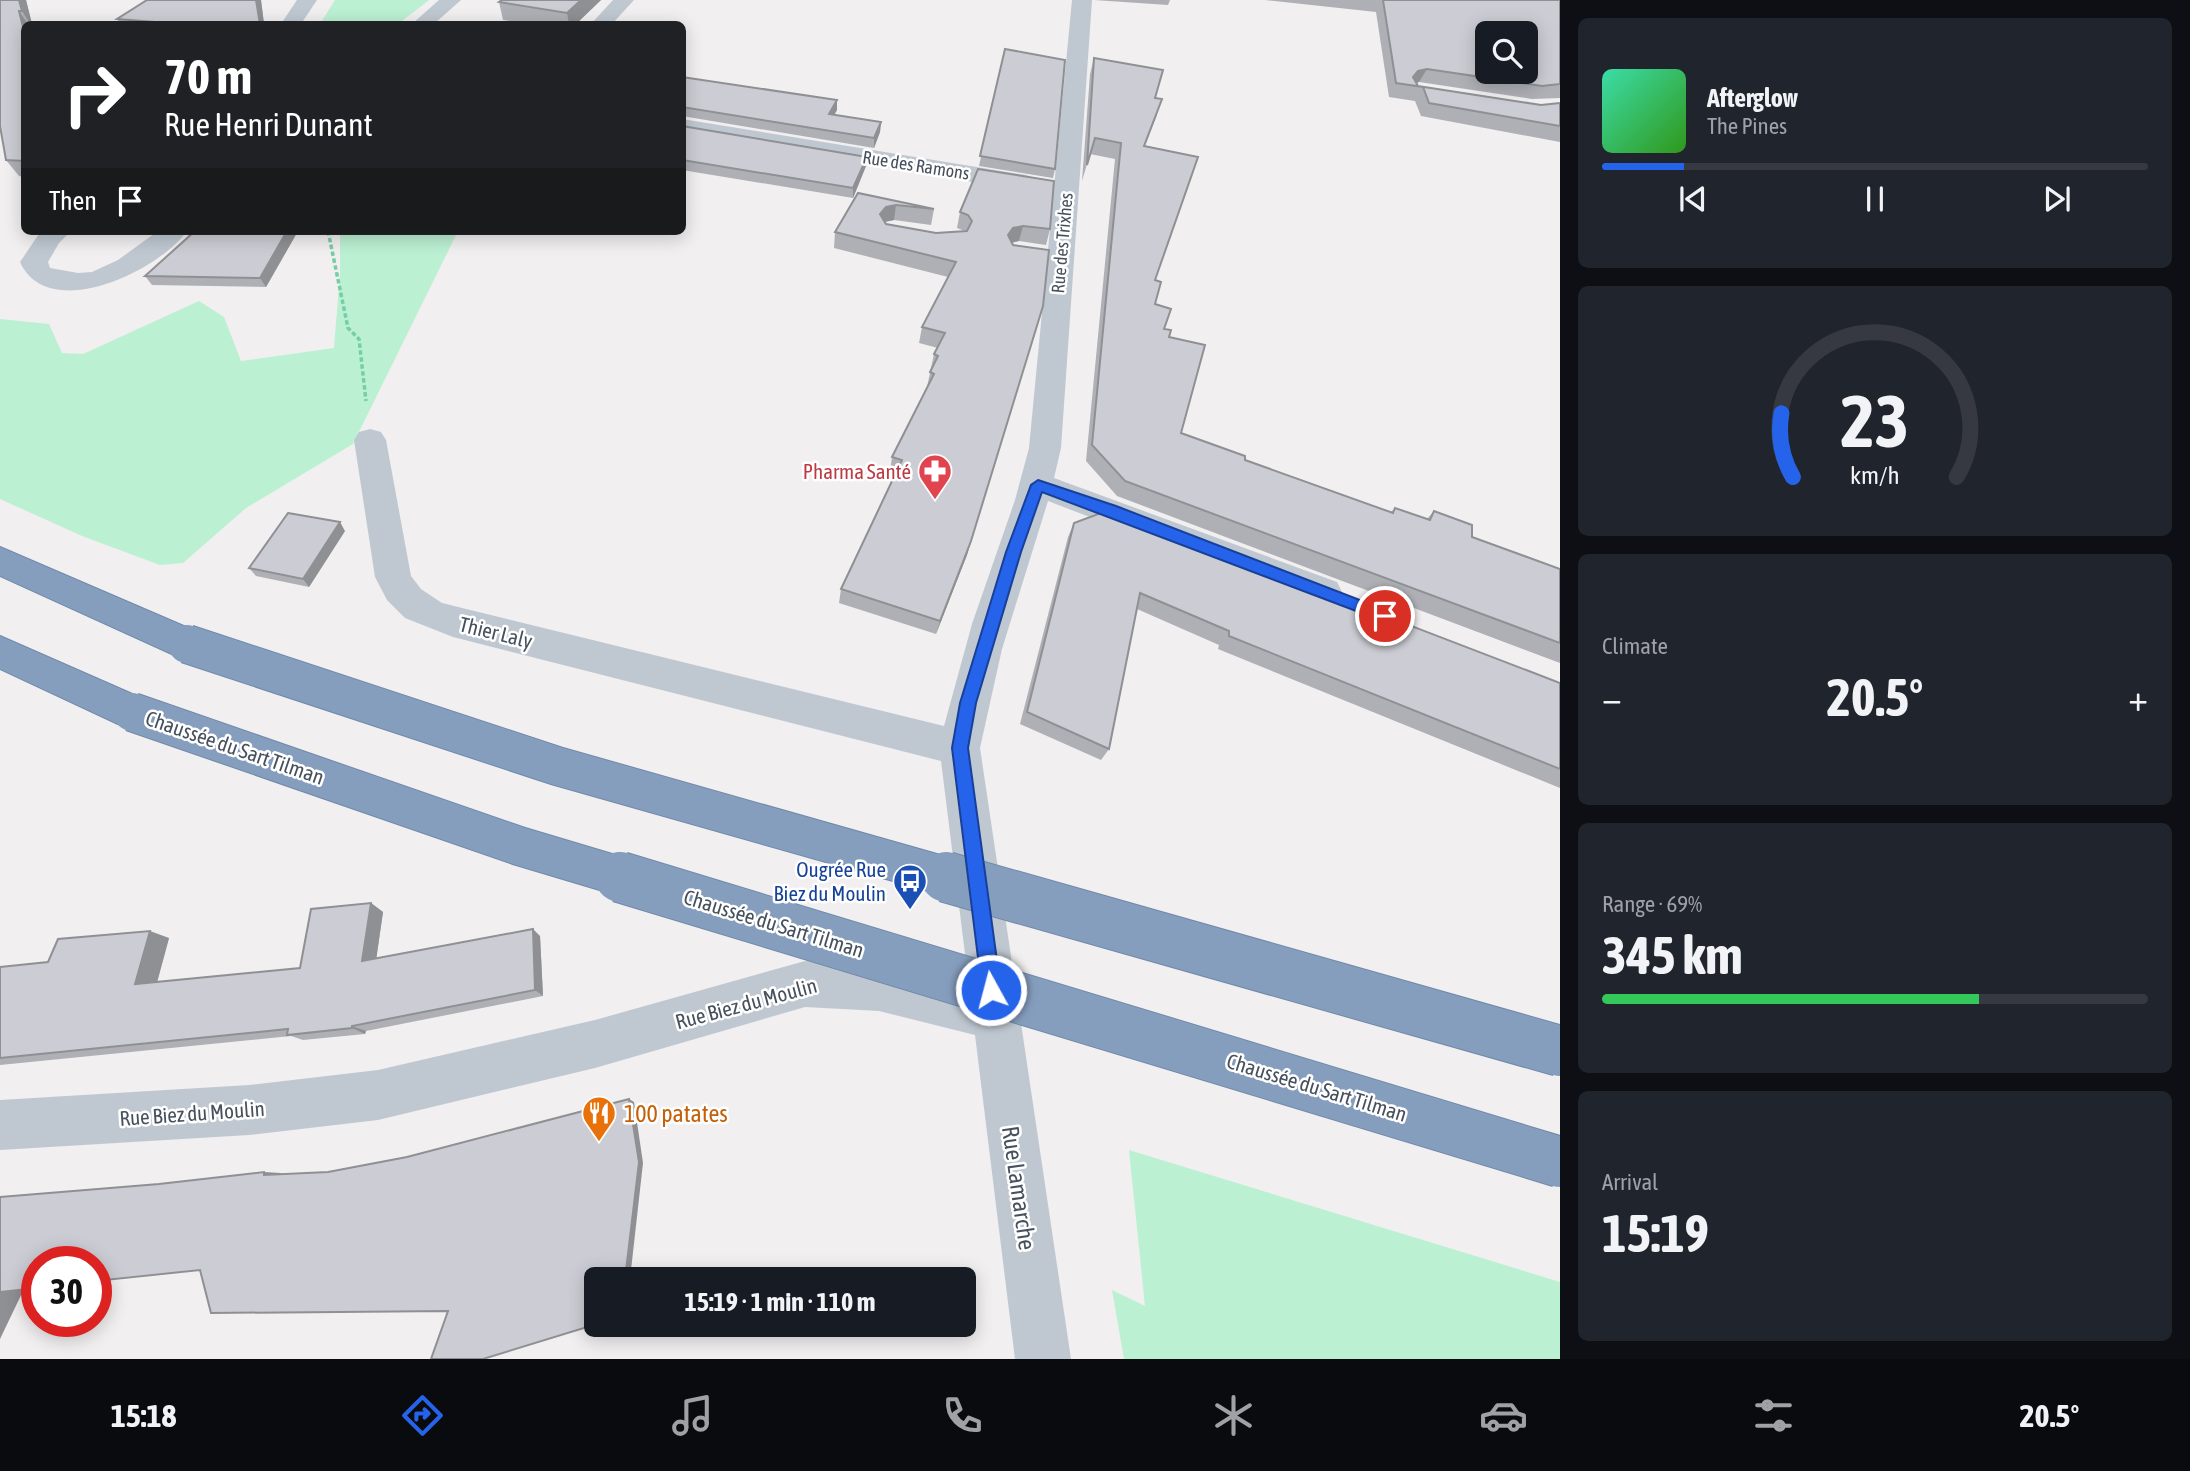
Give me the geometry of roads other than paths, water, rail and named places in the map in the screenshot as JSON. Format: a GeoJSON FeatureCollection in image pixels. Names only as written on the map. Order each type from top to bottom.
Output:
{"type":"FeatureCollection","features":[{"type":"Feature","properties":{"kind":"highway"},"geometry":{"type":"LineString","coordinates":[[0,561],[187,644],[557,766],[1560,1051]]}},
{"type":"Feature","properties":{"kind":"highway","name":"Chaussée du Sart Tilman"},"geometry":{"type":"LineString","coordinates":[[0,652],[132,712],[519,846],[1560,1162]]}},
{"type":"Feature","properties":{"kind":"street"},"geometry":{"type":"LineString","coordinates":[[426,21],[451,0]]}},
{"type":"Feature","properties":{"kind":"street"},"geometry":{"type":"LineString","coordinates":[[604,21],[624,0]]}},
{"type":"Feature","properties":{"kind":"street","name":"Rue des Trixhes"},"geometry":{"type":"LineString","coordinates":[[1038,485],[1045,448],[1049,257],[1066,190],[1082,0]]}},
{"type":"Feature","properties":{"kind":"street"},"geometry":{"type":"LineString","coordinates":[[293,21],[297,2]]}},
{"type":"Feature","properties":{"kind":"street","name":"Rue des Ramons"},"geometry":{"type":"LineString","coordinates":[[686,127],[1066,190]]}},
{"type":"Feature","properties":{"kind":"street"},"geometry":{"type":"LineString","coordinates":[[53,235],[34,262],[39,273],[79,283],[105,278],[131,266],[169,235]]}},
{"type":"Feature","properties":{"kind":"street","name":"Thier Laly"},"geometry":{"type":"LineString","coordinates":[[370,440],[393,577],[400,593],[416,608],[480,628],[960,748]]}},
{"type":"Feature","properties":{"kind":"street"},"geometry":{"type":"LineString","coordinates":[[995,1017],[960,748],[968,703],[1014,552],[1038,485],[1111,510],[1355,604]]}},
{"type":"Feature","properties":{"kind":"street","name":"Rue Biez du Moulin"},"geometry":{"type":"LineString","coordinates":[[0,1125],[250,1110],[378,1095],[595,1044],[805,984],[840,982],[889,987],[995,1017]]}},
{"type":"Feature","properties":{"kind":"street","name":"Rue Lamarche"},"geometry":{"type":"LineString","coordinates":[[995,1017],[1043,1359]]}},
{"type":"Feature","properties":{"kind":"place","name":"Pharma Santé"},"geometry":{"type":"Point","coordinates":[935,501]}},
{"type":"Feature","properties":{"kind":"place","name":"Ougrée Rue Biez du Moulin"},"geometry":{"type":"Point","coordinates":[910,911]}},
{"type":"Feature","properties":{"kind":"place","name":"100 patates"},"geometry":{"type":"Point","coordinates":[599,1143]}}]}
